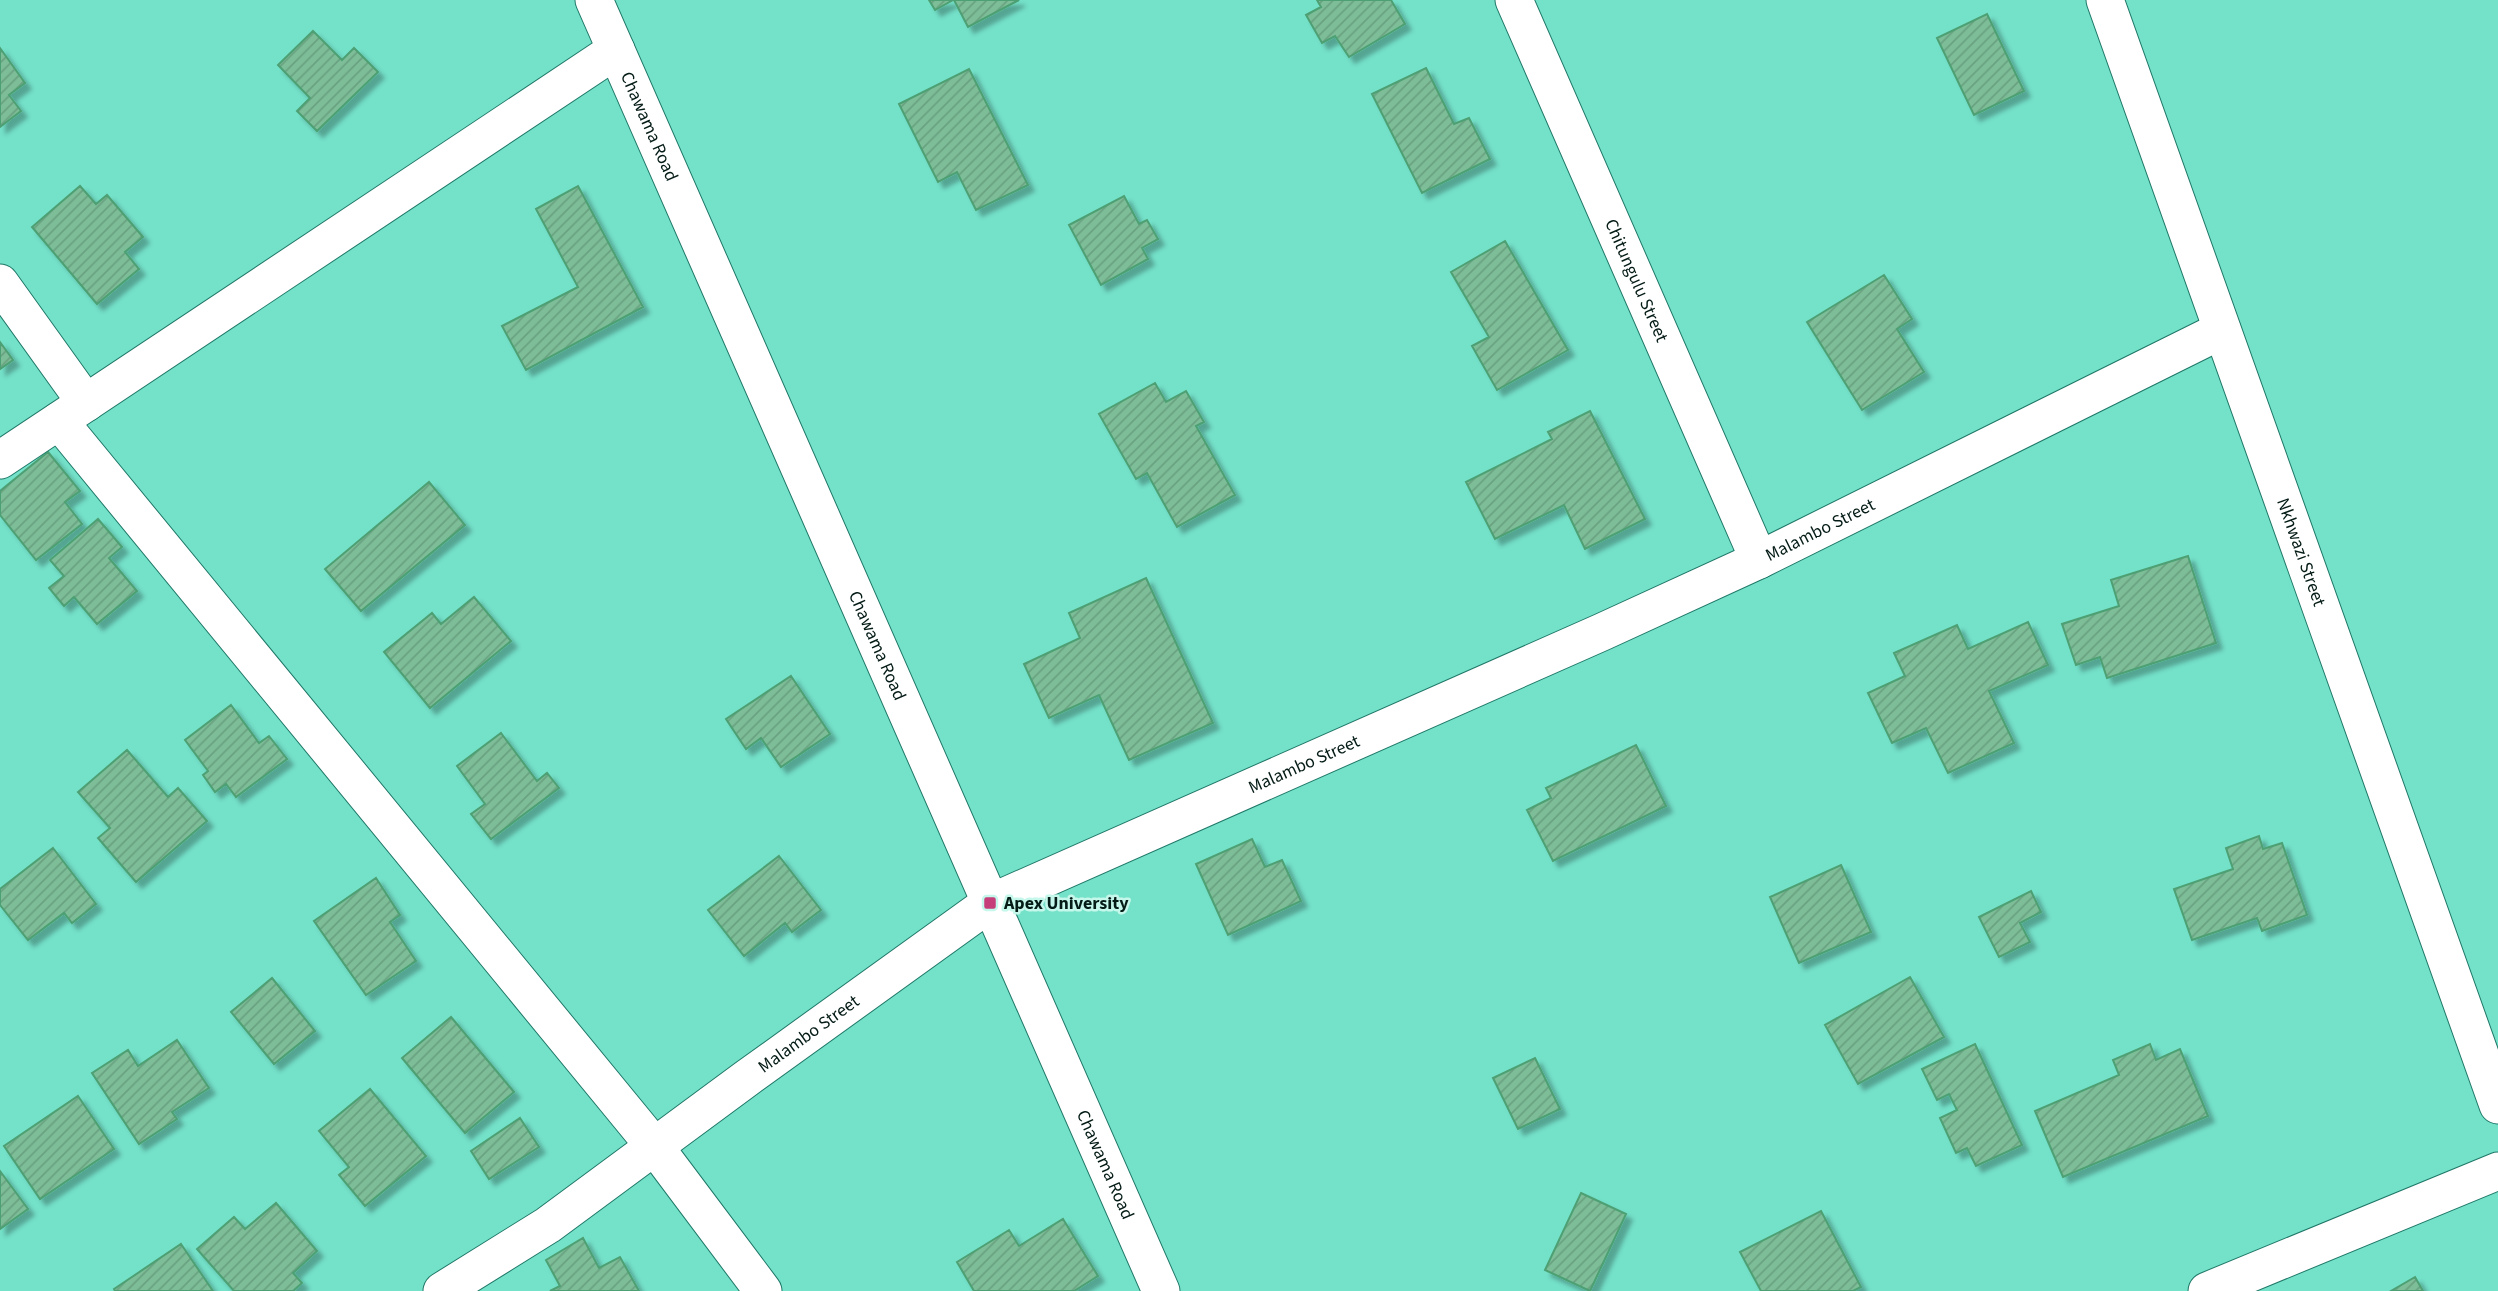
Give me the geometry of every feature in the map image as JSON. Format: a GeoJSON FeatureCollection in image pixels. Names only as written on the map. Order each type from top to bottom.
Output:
{"type":"FeatureCollection","features":[{"type":"Feature","properties":{"kind":"street","name":"Chawama Road"},"geometry":{"type":"LineString","coordinates":[[594,0],[1161,1291]]}},
{"type":"Feature","properties":{"kind":"street","name":"Chitungulu Street"},"geometry":{"type":"LineString","coordinates":[[1514,0],[1759,560]]}},
{"type":"Feature","properties":{"kind":"street","name":"Nkhwazi Street"},"geometry":{"type":"LineString","coordinates":[[2105,0],[2498,1105]]}},
{"type":"Feature","properties":{"kind":"street"},"geometry":{"type":"LineString","coordinates":[[0,460],[616,50]]}},
{"type":"Feature","properties":{"kind":"street"},"geometry":{"type":"LineString","coordinates":[[0,283],[73,412],[656,1147],[763,1291]]}},
{"type":"Feature","properties":{"kind":"street","name":"Malambo Street"},"geometry":{"type":"LineString","coordinates":[[442,1291],[548,1225],[990,903],[1759,560],[2222,330]]}},
{"type":"Feature","properties":{"kind":"street"},"geometry":{"type":"LineString","coordinates":[[2207,1291],[2498,1171]]}},
{"type":"Feature","properties":{"kind":"building"},"geometry":{"type":"Polygon","coordinates":[[[929,0],[953,0],[935,10],[929,0]]]}},
{"type":"Feature","properties":{"kind":"building"},"geometry":{"type":"Polygon","coordinates":[[[954,0],[1019,0],[968,27],[954,0]]]}},
{"type":"Feature","properties":{"kind":"building"},"geometry":{"type":"Polygon","coordinates":[[[1317,0],[1391,0],[1405,24],[1349,57],[1335,36],[1322,43],[1306,15],[1321,7],[1317,0]]]}},
{"type":"Feature","properties":{"kind":"building"},"geometry":{"type":"Polygon","coordinates":[[[1987,14],[2024,91],[1974,115],[1937,38],[1987,14]]]}},
{"type":"Feature","properties":{"kind":"building"},"geometry":{"type":"Polygon","coordinates":[[[313,31],[342,60],[354,48],[378,72],[317,131],[297,111],[310,98],[278,65],[313,31]]]}},
{"type":"Feature","properties":{"kind":"building"},"geometry":{"type":"Polygon","coordinates":[[[0,48],[25,83],[9,95],[21,111],[0,127],[0,48]]]}},
{"type":"Feature","properties":{"kind":"building"},"geometry":{"type":"Polygon","coordinates":[[[1426,68],[1454,124],[1469,118],[1490,159],[1422,193],[1372,94],[1426,68]]]}},
{"type":"Feature","properties":{"kind":"building"},"geometry":{"type":"Polygon","coordinates":[[[969,69],[1028,185],[976,210],[957,172],[938,182],[899,104],[969,69]]]}},
{"type":"Feature","properties":{"kind":"building"},"geometry":{"type":"Polygon","coordinates":[[[80,186],[96,204],[107,195],[143,237],[125,252],[139,269],[97,304],[32,227],[80,186]]]}},
{"type":"Feature","properties":{"kind":"building"},"geometry":{"type":"Polygon","coordinates":[[[578,186],[643,307],[526,370],[502,326],[578,287],[536,209],[578,186]]]}},
{"type":"Feature","properties":{"kind":"building"},"geometry":{"type":"Polygon","coordinates":[[[1124,196],[1139,224],[1147,220],[1158,239],[1142,248],[1148,259],[1101,285],[1069,225],[1124,196]]]}},
{"type":"Feature","properties":{"kind":"building"},"geometry":{"type":"Polygon","coordinates":[[[1505,241],[1568,350],[1497,390],[1472,346],[1489,337],[1451,272],[1505,241]]]}},
{"type":"Feature","properties":{"kind":"building"},"geometry":{"type":"Polygon","coordinates":[[[1884,275],[1912,319],[1897,329],[1924,372],[1862,410],[1807,322],[1884,275]]]}},
{"type":"Feature","properties":{"kind":"building"},"geometry":{"type":"Polygon","coordinates":[[[0,342],[13,360],[0,369],[0,342]]]}},
{"type":"Feature","properties":{"kind":"building"},"geometry":{"type":"Polygon","coordinates":[[[1155,383],[1166,402],[1186,391],[1204,422],[1196,426],[1235,495],[1177,527],[1147,473],[1136,479],[1099,414],[1155,383]]]}},
{"type":"Feature","properties":{"kind":"building"},"geometry":{"type":"Polygon","coordinates":[[[1590,411],[1645,519],[1585,549],[1564,505],[1495,539],[1466,482],[1552,439],[1548,432],[1590,411]]]}},
{"type":"Feature","properties":{"kind":"building"},"geometry":{"type":"Polygon","coordinates":[[[48,452],[80,491],[65,502],[82,524],[36,560],[0,515],[0,491],[48,452]]]}},
{"type":"Feature","properties":{"kind":"building"},"geometry":{"type":"Polygon","coordinates":[[[429,482],[465,525],[361,611],[325,569],[429,482]]]}},
{"type":"Feature","properties":{"kind":"building"},"geometry":{"type":"Polygon","coordinates":[[[98,519],[122,547],[109,558],[137,591],[97,624],[74,597],[64,606],[49,588],[64,576],[50,560],[98,519]]]}},
{"type":"Feature","properties":{"kind":"building"},"geometry":{"type":"Polygon","coordinates":[[[2188,556],[2216,643],[2107,678],[2100,657],[2076,665],[2062,624],[2119,606],[2111,580],[2188,556]]]}},
{"type":"Feature","properties":{"kind":"building"},"geometry":{"type":"Polygon","coordinates":[[[1146,578],[1213,723],[1129,760],[1099,695],[1049,718],[1024,664],[1080,638],[1069,613],[1146,578]]]}},
{"type":"Feature","properties":{"kind":"building"},"geometry":{"type":"Polygon","coordinates":[[[474,597],[511,641],[430,708],[384,652],[432,613],[441,624],[474,597]]]}},
{"type":"Feature","properties":{"kind":"building"},"geometry":{"type":"Polygon","coordinates":[[[2028,622],[2048,665],[1989,691],[2014,743],[1948,773],[1926,728],[1892,743],[1868,693],[1905,676],[1894,653],[1957,625],[1968,649],[2028,622]]]}},
{"type":"Feature","properties":{"kind":"building"},"geometry":{"type":"Polygon","coordinates":[[[791,676],[830,734],[781,767],[761,738],[746,749],[726,719],[791,676]]]}},
{"type":"Feature","properties":{"kind":"building"},"geometry":{"type":"Polygon","coordinates":[[[231,705],[259,743],[269,736],[287,759],[236,797],[226,784],[215,792],[203,775],[208,771],[185,740],[231,705]]]}},
{"type":"Feature","properties":{"kind":"building"},"geometry":{"type":"Polygon","coordinates":[[[501,733],[537,781],[547,773],[559,788],[491,839],[471,814],[485,804],[457,766],[501,733]]]}},
{"type":"Feature","properties":{"kind":"building"},"geometry":{"type":"Polygon","coordinates":[[[1636,745],[1666,806],[1553,861],[1527,810],[1551,798],[1546,788],[1636,745]]]}},
{"type":"Feature","properties":{"kind":"building"},"geometry":{"type":"Polygon","coordinates":[[[127,750],[168,797],[178,788],[207,821],[136,882],[98,838],[110,828],[78,792],[127,750]]]}},
{"type":"Feature","properties":{"kind":"building"},"geometry":{"type":"Polygon","coordinates":[[[2259,836],[2263,849],[2282,843],[2307,915],[2262,931],[2257,918],[2192,940],[2174,889],[2233,869],[2226,848],[2259,836]]]}},
{"type":"Feature","properties":{"kind":"building"},"geometry":{"type":"Polygon","coordinates":[[[1252,839],[1265,867],[1282,860],[1301,901],[1228,935],[1196,864],[1252,839]]]}},
{"type":"Feature","properties":{"kind":"building"},"geometry":{"type":"Polygon","coordinates":[[[53,848],[96,904],[72,923],[64,913],[28,940],[0,905],[0,889],[53,848]]]}},
{"type":"Feature","properties":{"kind":"building"},"geometry":{"type":"Polygon","coordinates":[[[779,856],[821,910],[792,932],[785,923],[744,956],[708,910],[779,856]]]}},
{"type":"Feature","properties":{"kind":"building"},"geometry":{"type":"Polygon","coordinates":[[[1841,865],[1871,932],[1799,963],[1770,897],[1841,865]]]}},
{"type":"Feature","properties":{"kind":"building"},"geometry":{"type":"Polygon","coordinates":[[[376,878],[400,915],[390,922],[416,961],[366,995],[314,921],[376,878]]]}},
{"type":"Feature","properties":{"kind":"building"},"geometry":{"type":"Polygon","coordinates":[[[2031,891],[2041,912],[2020,923],[2030,942],[1999,957],[1979,917],[2031,891]]]}},
{"type":"Feature","properties":{"kind":"building"},"geometry":{"type":"Polygon","coordinates":[[[1910,977],[1944,1037],[1858,1084],[1825,1025],[1910,977]]]}},
{"type":"Feature","properties":{"kind":"building"},"geometry":{"type":"Polygon","coordinates":[[[272,978],[315,1031],[274,1064],[231,1012],[272,978]]]}},
{"type":"Feature","properties":{"kind":"building"},"geometry":{"type":"Polygon","coordinates":[[[451,1017],[514,1092],[465,1133],[402,1058],[451,1017]]]}},
{"type":"Feature","properties":{"kind":"building"},"geometry":{"type":"Polygon","coordinates":[[[177,1040],[209,1088],[172,1112],[177,1119],[139,1144],[92,1073],[128,1050],[138,1066],[177,1040]]]}},
{"type":"Feature","properties":{"kind":"building"},"geometry":{"type":"Polygon","coordinates":[[[1975,1044],[2022,1145],[1976,1166],[1967,1148],[1956,1153],[1940,1118],[1957,1110],[1949,1094],[1937,1100],[1922,1069],[1975,1044]]]}},
{"type":"Feature","properties":{"kind":"building"},"geometry":{"type":"Polygon","coordinates":[[[2150,1044],[2156,1060],[2180,1049],[2208,1116],[2063,1177],[2035,1111],[2119,1075],[2113,1060],[2150,1044]]]}},
{"type":"Feature","properties":{"kind":"building"},"geometry":{"type":"Polygon","coordinates":[[[1535,1058],[1560,1109],[1518,1129],[1493,1078],[1535,1058]]]}},
{"type":"Feature","properties":{"kind":"building"},"geometry":{"type":"Polygon","coordinates":[[[370,1089],[426,1156],[365,1206],[339,1175],[349,1167],[319,1131],[370,1089]]]}},
{"type":"Feature","properties":{"kind":"building"},"geometry":{"type":"Polygon","coordinates":[[[78,1096],[114,1149],[40,1199],[4,1146],[78,1096]]]}},
{"type":"Feature","properties":{"kind":"building"},"geometry":{"type":"Polygon","coordinates":[[[520,1118],[539,1147],[489,1179],[471,1151],[520,1118]]]}},
{"type":"Feature","properties":{"kind":"building"},"geometry":{"type":"Polygon","coordinates":[[[0,1171],[28,1209],[0,1229],[0,1171]]]}},
{"type":"Feature","properties":{"kind":"building"},"geometry":{"type":"Polygon","coordinates":[[[1581,1193],[1626,1214],[1590,1291],[1545,1270],[1581,1193]]]}},
{"type":"Feature","properties":{"kind":"building"},"geometry":{"type":"Polygon","coordinates":[[[276,1203],[317,1251],[293,1273],[302,1283],[293,1291],[234,1291],[197,1249],[234,1217],[245,1229],[276,1203]]]}},
{"type":"Feature","properties":{"kind":"building"},"geometry":{"type":"Polygon","coordinates":[[[1821,1211],[1861,1287],[1853,1291],[1761,1291],[1740,1252],[1821,1211]]]}},
{"type":"Feature","properties":{"kind":"building"},"geometry":{"type":"Polygon","coordinates":[[[1063,1219],[1098,1276],[1074,1291],[974,1291],[957,1262],[1009,1230],[1019,1246],[1063,1219]]]}},
{"type":"Feature","properties":{"kind":"building"},"geometry":{"type":"Polygon","coordinates":[[[583,1238],[599,1268],[620,1257],[639,1291],[550,1291],[560,1286],[546,1260],[583,1238]]]}},
{"type":"Feature","properties":{"kind":"building"},"geometry":{"type":"Polygon","coordinates":[[[181,1244],[213,1291],[115,1291],[114,1289],[181,1244]]]}},
{"type":"Feature","properties":{"kind":"building"},"geometry":{"type":"Polygon","coordinates":[[[2415,1277],[2423,1291],[2391,1291],[2415,1277]]]}},
{"type":"Feature","properties":{"kind":"place","name":"Apex University"},"geometry":{"type":"Point","coordinates":[990,903]}}]}
